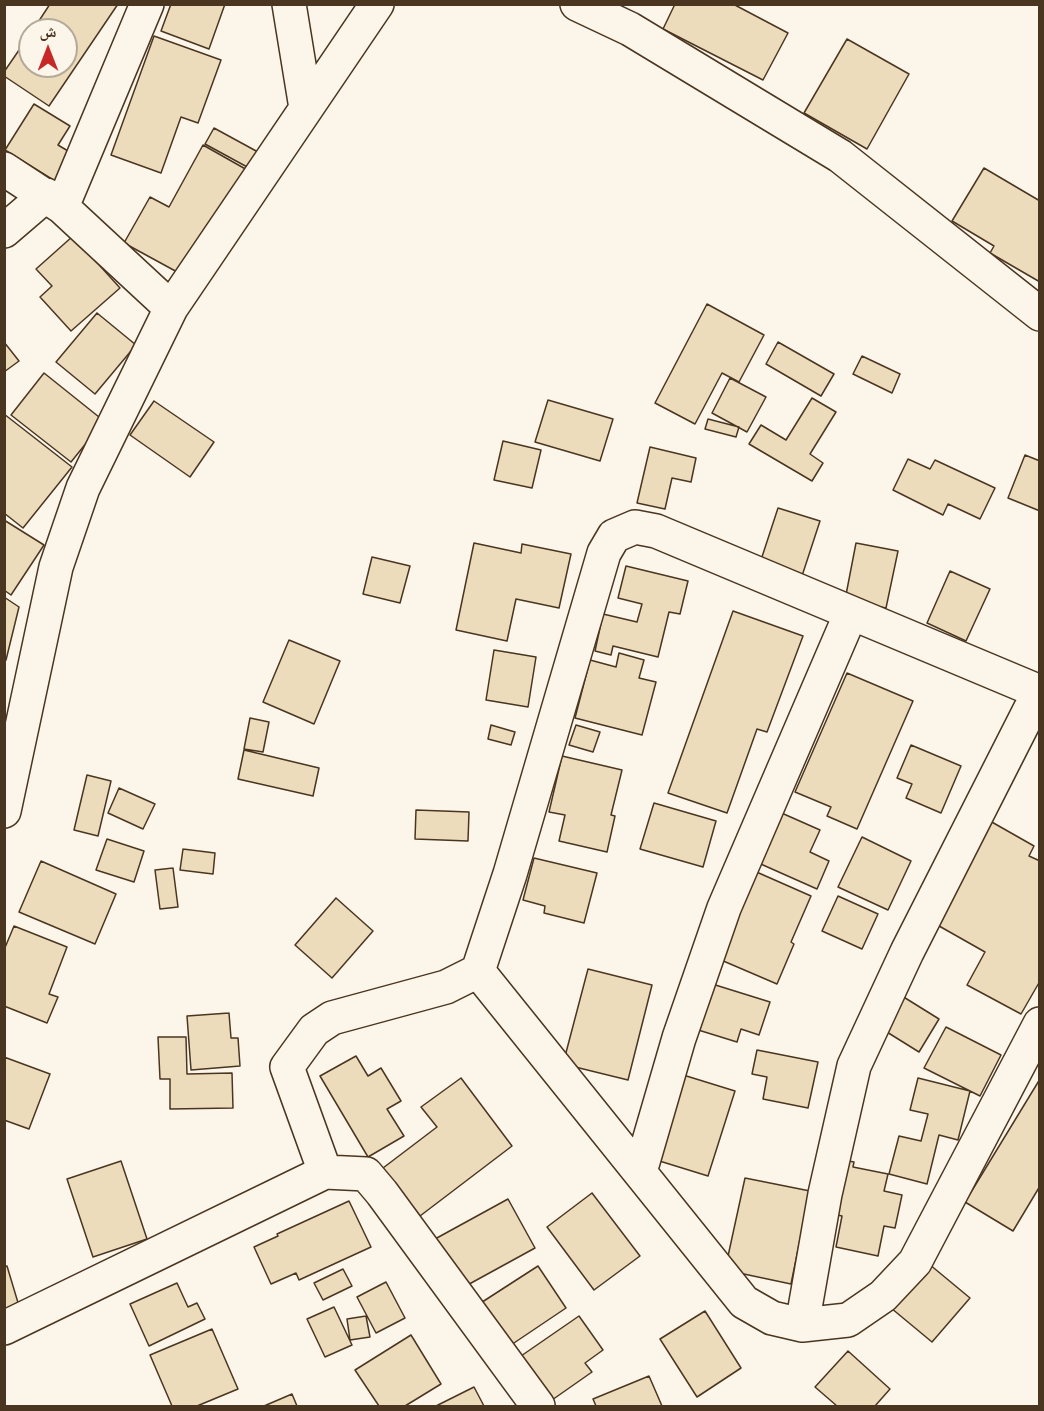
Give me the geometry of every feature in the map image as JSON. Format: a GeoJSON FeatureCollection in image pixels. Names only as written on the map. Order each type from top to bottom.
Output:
{"type":"FeatureCollection","features":[{"type":"Feature","properties":{"kind":"street"},"geometry":{"type":"LineString","coordinates":[[4,231],[54,201],[147,4]]}},
{"type":"Feature","properties":{"kind":"street"},"geometry":{"type":"LineString","coordinates":[[289,4],[306,108]]}},
{"type":"Feature","properties":{"kind":"street"},"geometry":{"type":"LineString","coordinates":[[4,811],[56,567],[82,488],[171,308],[377,4]]}},
{"type":"Feature","properties":{"kind":"street"},"geometry":{"type":"LineString","coordinates":[[577,4],[630,29],[840,156],[1040,314]]}},
{"type":"Feature","properties":{"kind":"street"},"geometry":{"type":"LineString","coordinates":[[4,169],[54,201],[171,308]]}},
{"type":"Feature","properties":{"kind":"street"},"geometry":{"type":"LineString","coordinates":[[325,1172],[287,1066],[314,1030],[332,1018],[446,987],[478,971],[510,874],[604,553],[614,536],[635,527],[656,531],[1039,692],[908,952],[854,1066],[825,1194],[802,1325]]}},
{"type":"Feature","properties":{"kind":"street"},"geometry":{"type":"LineString","coordinates":[[640,1172],[679,1038],[724,908],[851,613]]}},
{"type":"Feature","properties":{"kind":"street"},"geometry":{"type":"LineString","coordinates":[[478,971],[744,1302],[772,1318],[802,1325],[848,1320],[883,1296],[915,1262],[1040,1024]]}},
{"type":"Feature","properties":{"kind":"street"},"geometry":{"type":"LineString","coordinates":[[4,1328],[325,1172],[366,1174],[389,1202],[538,1407]]}},
{"type":"Feature","properties":{"kind":"building"},"geometry":{"type":"Polygon","coordinates":[[[50,4],[118,4],[78,63],[78,18],[41,18],[50,4]]]}},
{"type":"Feature","properties":{"kind":"building"},"geometry":{"type":"Polygon","coordinates":[[[171,4],[225,4],[209,49],[161,31],[171,4]]]}},
{"type":"Feature","properties":{"kind":"building"},"geometry":{"type":"Polygon","coordinates":[[[675,4],[733,4],[788,33],[763,80],[663,29],[675,4]]]}},
{"type":"Feature","properties":{"kind":"building"},"geometry":{"type":"Polygon","coordinates":[[[154,36],[221,60],[198,123],[181,117],[161,173],[111,155],[154,36]]]}},
{"type":"Feature","properties":{"kind":"building"},"geometry":{"type":"Polygon","coordinates":[[[847,39],[909,74],[867,149],[804,113],[847,39]]]}},
{"type":"Feature","properties":{"kind":"building"},"geometry":{"type":"Polygon","coordinates":[[[18,52],[18,78],[68,78],[49,106],[4,76],[4,72],[18,52]]]}},
{"type":"Feature","properties":{"kind":"building"},"geometry":{"type":"Polygon","coordinates":[[[34,104],[70,126],[58,145],[73,154],[55,181],[5,150],[34,104]]]}},
{"type":"Feature","properties":{"kind":"building"},"geometry":{"type":"Polygon","coordinates":[[[214,128],[258,152],[249,168],[205,144],[214,128]]]}},
{"type":"Feature","properties":{"kind":"building"},"geometry":{"type":"Polygon","coordinates":[[[203,145],[249,171],[190,279],[124,243],[150,197],[169,207],[203,145]]]}},
{"type":"Feature","properties":{"kind":"building"},"geometry":{"type":"Polygon","coordinates":[[[984,168],[1040,201],[1040,282],[990,253],[994,246],[952,221],[984,168]]]}},
{"type":"Feature","properties":{"kind":"building"},"geometry":{"type":"Polygon","coordinates":[[[73,236],[120,288],[71,331],[40,297],[52,286],[36,269],[73,236]]]}},
{"type":"Feature","properties":{"kind":"building"},"geometry":{"type":"Polygon","coordinates":[[[707,304],[764,335],[739,382],[722,373],[695,424],[655,403],[707,304]]]}},
{"type":"Feature","properties":{"kind":"building"},"geometry":{"type":"Polygon","coordinates":[[[97,313],[136,345],[95,394],[56,362],[97,313]]]}},
{"type":"Feature","properties":{"kind":"building"},"geometry":{"type":"Polygon","coordinates":[[[4,342],[19,361],[4,372],[4,342]]]}},
{"type":"Feature","properties":{"kind":"building"},"geometry":{"type":"Polygon","coordinates":[[[778,342],[834,374],[821,396],[766,364],[778,342]]]}},
{"type":"Feature","properties":{"kind":"building"},"geometry":{"type":"Polygon","coordinates":[[[862,356],[900,374],[892,393],[853,374],[862,356]]]}},
{"type":"Feature","properties":{"kind":"building"},"geometry":{"type":"Polygon","coordinates":[[[44,373],[104,421],[71,462],[11,415],[44,373]]]}},
{"type":"Feature","properties":{"kind":"building"},"geometry":{"type":"Polygon","coordinates":[[[730,378],[766,397],[747,432],[712,413],[730,378]]]}},
{"type":"Feature","properties":{"kind":"building"},"geometry":{"type":"Polygon","coordinates":[[[812,398],[836,412],[810,454],[823,463],[812,481],[749,444],[761,425],[786,440],[812,398]]]}},
{"type":"Feature","properties":{"kind":"building"},"geometry":{"type":"Polygon","coordinates":[[[548,400],[613,419],[600,461],[535,442],[548,400]]]}},
{"type":"Feature","properties":{"kind":"building"},"geometry":{"type":"Polygon","coordinates":[[[154,401],[214,442],[190,477],[130,435],[154,401]]]}},
{"type":"Feature","properties":{"kind":"building"},"geometry":{"type":"Polygon","coordinates":[[[4,414],[72,467],[23,528],[4,513],[4,414]]]}},
{"type":"Feature","properties":{"kind":"building"},"geometry":{"type":"Polygon","coordinates":[[[708,419],[739,427],[736,437],[705,429],[708,419]]]}},
{"type":"Feature","properties":{"kind":"building"},"geometry":{"type":"Polygon","coordinates":[[[503,441],[541,450],[532,488],[494,480],[503,441]]]}},
{"type":"Feature","properties":{"kind":"building"},"geometry":{"type":"Polygon","coordinates":[[[650,447],[696,458],[691,482],[672,478],[665,509],[637,503],[650,447]]]}},
{"type":"Feature","properties":{"kind":"building"},"geometry":{"type":"Polygon","coordinates":[[[1025,455],[1040,461],[1040,511],[1008,498],[1025,455]]]}},
{"type":"Feature","properties":{"kind":"building"},"geometry":{"type":"Polygon","coordinates":[[[908,459],[930,469],[935,460],[995,488],[980,519],[948,504],[943,515],[893,490],[908,459]]]}},
{"type":"Feature","properties":{"kind":"building"},"geometry":{"type":"Polygon","coordinates":[[[778,508],[820,521],[801,579],[759,566],[778,508]]]}},
{"type":"Feature","properties":{"kind":"building"},"geometry":{"type":"Polygon","coordinates":[[[4,520],[44,545],[11,595],[4,590],[4,520]]]}},
{"type":"Feature","properties":{"kind":"building"},"geometry":{"type":"Polygon","coordinates":[[[474,543],[521,553],[522,544],[571,554],[559,608],[516,599],[507,641],[456,630],[474,543]]]}},
{"type":"Feature","properties":{"kind":"building"},"geometry":{"type":"Polygon","coordinates":[[[856,543],[898,551],[886,608],[845,600],[856,543]]]}},
{"type":"Feature","properties":{"kind":"building"},"geometry":{"type":"Polygon","coordinates":[[[372,557],[410,566],[400,603],[363,594],[372,557]]]}},
{"type":"Feature","properties":{"kind":"building"},"geometry":{"type":"Polygon","coordinates":[[[626,566],[688,581],[680,614],[669,612],[658,657],[613,646],[611,655],[595,651],[603,614],[637,622],[642,604],[618,598],[626,566]]]}},
{"type":"Feature","properties":{"kind":"building"},"geometry":{"type":"Polygon","coordinates":[[[950,571],[990,589],[966,641],[927,623],[950,571]]]}},
{"type":"Feature","properties":{"kind":"building"},"geometry":{"type":"Polygon","coordinates":[[[4,597],[19,607],[6,660],[4,660],[4,597]]]}},
{"type":"Feature","properties":{"kind":"building"},"geometry":{"type":"Polygon","coordinates":[[[733,611],[803,636],[767,732],[757,729],[727,813],[668,793],[733,611]]]}},
{"type":"Feature","properties":{"kind":"building"},"geometry":{"type":"Polygon","coordinates":[[[289,640],[340,661],[314,724],[263,702],[289,640]]]}},
{"type":"Feature","properties":{"kind":"building"},"geometry":{"type":"Polygon","coordinates":[[[494,650],[536,657],[528,707],[486,700],[494,650]]]}},
{"type":"Feature","properties":{"kind":"building"},"geometry":{"type":"Polygon","coordinates":[[[619,653],[644,660],[639,678],[656,682],[642,735],[575,718],[590,660],[616,667],[619,653]]]}},
{"type":"Feature","properties":{"kind":"building"},"geometry":{"type":"Polygon","coordinates":[[[847,673],[913,701],[857,829],[827,816],[831,807],[795,792],[847,673]]]}},
{"type":"Feature","properties":{"kind":"building"},"geometry":{"type":"Polygon","coordinates":[[[250,718],[269,722],[263,752],[244,749],[250,718]]]}},
{"type":"Feature","properties":{"kind":"building"},"geometry":{"type":"Polygon","coordinates":[[[491,725],[515,732],[511,745],[488,739],[491,725]]]}},
{"type":"Feature","properties":{"kind":"building"},"geometry":{"type":"Polygon","coordinates":[[[576,725],[600,732],[593,752],[569,745],[576,725]]]}},
{"type":"Feature","properties":{"kind":"building"},"geometry":{"type":"Polygon","coordinates":[[[911,745],[961,766],[941,813],[906,798],[912,784],[897,778],[911,745]]]}},
{"type":"Feature","properties":{"kind":"building"},"geometry":{"type":"Polygon","coordinates":[[[244,750],[319,768],[313,796],[238,779],[244,750]]]}},
{"type":"Feature","properties":{"kind":"building"},"geometry":{"type":"Polygon","coordinates":[[[562,756],[622,770],[611,815],[615,816],[607,852],[559,841],[565,815],[549,812],[562,756]]]}},
{"type":"Feature","properties":{"kind":"building"},"geometry":{"type":"Polygon","coordinates":[[[87,775],[111,781],[98,836],[74,830],[87,775]]]}},
{"type":"Feature","properties":{"kind":"building"},"geometry":{"type":"Polygon","coordinates":[[[119,788],[155,804],[143,829],[108,813],[119,788]]]}},
{"type":"Feature","properties":{"kind":"building"},"geometry":{"type":"Polygon","coordinates":[[[654,803],[716,821],[703,867],[640,849],[654,803]]]}},
{"type":"Feature","properties":{"kind":"building"},"geometry":{"type":"Polygon","coordinates":[[[416,810],[469,812],[468,841],[415,839],[416,810]]]}},
{"type":"Feature","properties":{"kind":"building"},"geometry":{"type":"Polygon","coordinates":[[[777,811],[820,830],[810,852],[829,861],[817,889],[754,861],[777,811]]]}},
{"type":"Feature","properties":{"kind":"building"},"geometry":{"type":"Polygon","coordinates":[[[990,821],[1034,846],[1029,856],[1040,861],[1040,981],[1021,1014],[967,985],[985,952],[932,922],[990,821]]]}},
{"type":"Feature","properties":{"kind":"building"},"geometry":{"type":"Polygon","coordinates":[[[862,837],[911,861],[888,910],[838,887],[862,837]]]}},
{"type":"Feature","properties":{"kind":"building"},"geometry":{"type":"Polygon","coordinates":[[[107,839],[144,851],[134,882],[96,870],[107,839]]]}},
{"type":"Feature","properties":{"kind":"building"},"geometry":{"type":"Polygon","coordinates":[[[183,849],[215,853],[213,874],[180,870],[183,849]]]}},
{"type":"Feature","properties":{"kind":"building"},"geometry":{"type":"Polygon","coordinates":[[[534,858],[597,873],[584,923],[544,913],[545,906],[523,900],[534,858]]]}},
{"type":"Feature","properties":{"kind":"building"},"geometry":{"type":"Polygon","coordinates":[[[41,861],[116,894],[95,944],[19,912],[41,861]]]}},
{"type":"Feature","properties":{"kind":"building"},"geometry":{"type":"Polygon","coordinates":[[[173,868],[178,907],[160,909],[155,870],[173,868]]]}},
{"type":"Feature","properties":{"kind":"building"},"geometry":{"type":"Polygon","coordinates":[[[752,870],[811,896],[791,942],[794,944],[777,984],[714,957],[752,870]]]}},
{"type":"Feature","properties":{"kind":"building"},"geometry":{"type":"Polygon","coordinates":[[[838,896],[878,914],[862,949],[822,931],[838,896]]]}},
{"type":"Feature","properties":{"kind":"building"},"geometry":{"type":"Polygon","coordinates":[[[336,898],[373,931],[332,978],[295,945],[336,898]]]}},
{"type":"Feature","properties":{"kind":"building"},"geometry":{"type":"Polygon","coordinates":[[[14,926],[67,947],[49,994],[58,997],[47,1023],[4,1006],[4,950],[14,926]]]}},
{"type":"Feature","properties":{"kind":"building"},"geometry":{"type":"Polygon","coordinates":[[[588,969],[652,985],[628,1080],[563,1064],[588,969]]]}},
{"type":"Feature","properties":{"kind":"building"},"geometry":{"type":"Polygon","coordinates":[[[709,983],[770,1002],[759,1035],[741,1029],[737,1042],[695,1029],[709,983]]]}},
{"type":"Feature","properties":{"kind":"building"},"geometry":{"type":"Polygon","coordinates":[[[902,996],[939,1019],[919,1052],[882,1029],[902,996]]]}},
{"type":"Feature","properties":{"kind":"building"},"geometry":{"type":"Polygon","coordinates":[[[229,1013],[231,1038],[238,1038],[240,1066],[191,1070],[187,1016],[229,1013]]]}},
{"type":"Feature","properties":{"kind":"building"},"geometry":{"type":"Polygon","coordinates":[[[946,1027],[1001,1055],[980,1096],[924,1068],[946,1027]]]}},
{"type":"Feature","properties":{"kind":"building"},"geometry":{"type":"Polygon","coordinates":[[[158,1037],[186,1037],[187,1074],[232,1073],[233,1108],[170,1109],[170,1079],[160,1079],[158,1037]]]}},
{"type":"Feature","properties":{"kind":"building"},"geometry":{"type":"Polygon","coordinates":[[[757,1050],[818,1062],[808,1108],[763,1099],[767,1077],[752,1074],[757,1050]]]}},
{"type":"Feature","properties":{"kind":"building"},"geometry":{"type":"Polygon","coordinates":[[[356,1056],[368,1076],[381,1068],[401,1101],[387,1109],[404,1136],[368,1157],[320,1076],[356,1056]]]}},
{"type":"Feature","properties":{"kind":"building"},"geometry":{"type":"Polygon","coordinates":[[[4,1057],[50,1074],[29,1129],[4,1120],[4,1057]]]}},
{"type":"Feature","properties":{"kind":"building"},"geometry":{"type":"Polygon","coordinates":[[[680,1074],[735,1091],[708,1176],[653,1159],[680,1074]]]}},
{"type":"Feature","properties":{"kind":"building"},"geometry":{"type":"Polygon","coordinates":[[[461,1078],[512,1146],[420,1216],[383,1168],[437,1127],[421,1107],[461,1078]]]}},
{"type":"Feature","properties":{"kind":"building"},"geometry":{"type":"Polygon","coordinates":[[[918,1078],[970,1091],[958,1140],[939,1135],[927,1184],[889,1174],[899,1136],[921,1141],[928,1114],[910,1110],[918,1078]]]}},
{"type":"Feature","properties":{"kind":"building"},"geometry":{"type":"Polygon","coordinates":[[[1040,1079],[1040,1186],[1013,1231],[965,1202],[1040,1079]]]}},
{"type":"Feature","properties":{"kind":"building"},"geometry":{"type":"Polygon","coordinates":[[[838,1159],[854,1162],[853,1167],[888,1174],[884,1191],[902,1195],[895,1228],[884,1226],[878,1256],[836,1247],[842,1216],[827,1213],[838,1159]]]}},
{"type":"Feature","properties":{"kind":"building"},"geometry":{"type":"Polygon","coordinates":[[[121,1161],[147,1239],[93,1257],[67,1179],[121,1161]]]}},
{"type":"Feature","properties":{"kind":"building"},"geometry":{"type":"Polygon","coordinates":[[[745,1178],[810,1191],[791,1284],[725,1270],[745,1178]]]}},
{"type":"Feature","properties":{"kind":"building"},"geometry":{"type":"Polygon","coordinates":[[[592,1193],[640,1256],[594,1290],[547,1227],[592,1193]]]}},
{"type":"Feature","properties":{"kind":"building"},"geometry":{"type":"Polygon","coordinates":[[[508,1199],[535,1248],[462,1288],[435,1239],[508,1199]]]}},
{"type":"Feature","properties":{"kind":"building"},"geometry":{"type":"Polygon","coordinates":[[[349,1201],[371,1247],[299,1280],[296,1273],[271,1284],[254,1247],[349,1201]]]}},
{"type":"Feature","properties":{"kind":"building"},"geometry":{"type":"Polygon","coordinates":[[[929,1264],[970,1298],[932,1342],[891,1308],[929,1264]]]}},
{"type":"Feature","properties":{"kind":"building"},"geometry":{"type":"Polygon","coordinates":[[[7,1266],[22,1316],[4,1322],[4,1267],[7,1266]]]}},
{"type":"Feature","properties":{"kind":"building"},"geometry":{"type":"Polygon","coordinates":[[[538,1266],[566,1308],[505,1349],[476,1306],[538,1266]]]}},
{"type":"Feature","properties":{"kind":"building"},"geometry":{"type":"Polygon","coordinates":[[[343,1269],[352,1286],[323,1300],[314,1283],[343,1269]]]}},
{"type":"Feature","properties":{"kind":"building"},"geometry":{"type":"Polygon","coordinates":[[[386,1282],[405,1318],[376,1333],[357,1297],[386,1282]]]}},
{"type":"Feature","properties":{"kind":"building"},"geometry":{"type":"Polygon","coordinates":[[[177,1283],[188,1307],[197,1303],[205,1319],[149,1346],[130,1304],[177,1283]]]}},
{"type":"Feature","properties":{"kind":"building"},"geometry":{"type":"Polygon","coordinates":[[[334,1307],[352,1345],[325,1357],[307,1319],[334,1307]]]}},
{"type":"Feature","properties":{"kind":"building"},"geometry":{"type":"Polygon","coordinates":[[[705,1311],[741,1368],[697,1397],[660,1339],[705,1311]]]}},
{"type":"Feature","properties":{"kind":"building"},"geometry":{"type":"Polygon","coordinates":[[[366,1316],[370,1337],[350,1340],[347,1319],[366,1316]]]}},
{"type":"Feature","properties":{"kind":"building"},"geometry":{"type":"Polygon","coordinates":[[[579,1316],[603,1350],[585,1363],[592,1372],[552,1400],[521,1356],[579,1316]]]}},
{"type":"Feature","properties":{"kind":"building"},"geometry":{"type":"Polygon","coordinates":[[[212,1329],[238,1389],[197,1406],[172,1406],[150,1355],[212,1329]]]}},
{"type":"Feature","properties":{"kind":"building"},"geometry":{"type":"Polygon","coordinates":[[[411,1335],[441,1384],[405,1406],[379,1406],[355,1370],[411,1335]]]}},
{"type":"Feature","properties":{"kind":"building"},"geometry":{"type":"Polygon","coordinates":[[[848,1351],[890,1389],[875,1406],[837,1406],[815,1387],[848,1351]]]}},
{"type":"Feature","properties":{"kind":"building"},"geometry":{"type":"Polygon","coordinates":[[[649,1376],[662,1406],[596,1406],[593,1399],[649,1376]]]}},
{"type":"Feature","properties":{"kind":"building"},"geometry":{"type":"Polygon","coordinates":[[[474,1387],[484,1406],[436,1406],[474,1387]]]}},
{"type":"Feature","properties":{"kind":"building"},"geometry":{"type":"Polygon","coordinates":[[[292,1394],[297,1406],[264,1406],[292,1394]]]}}]}
